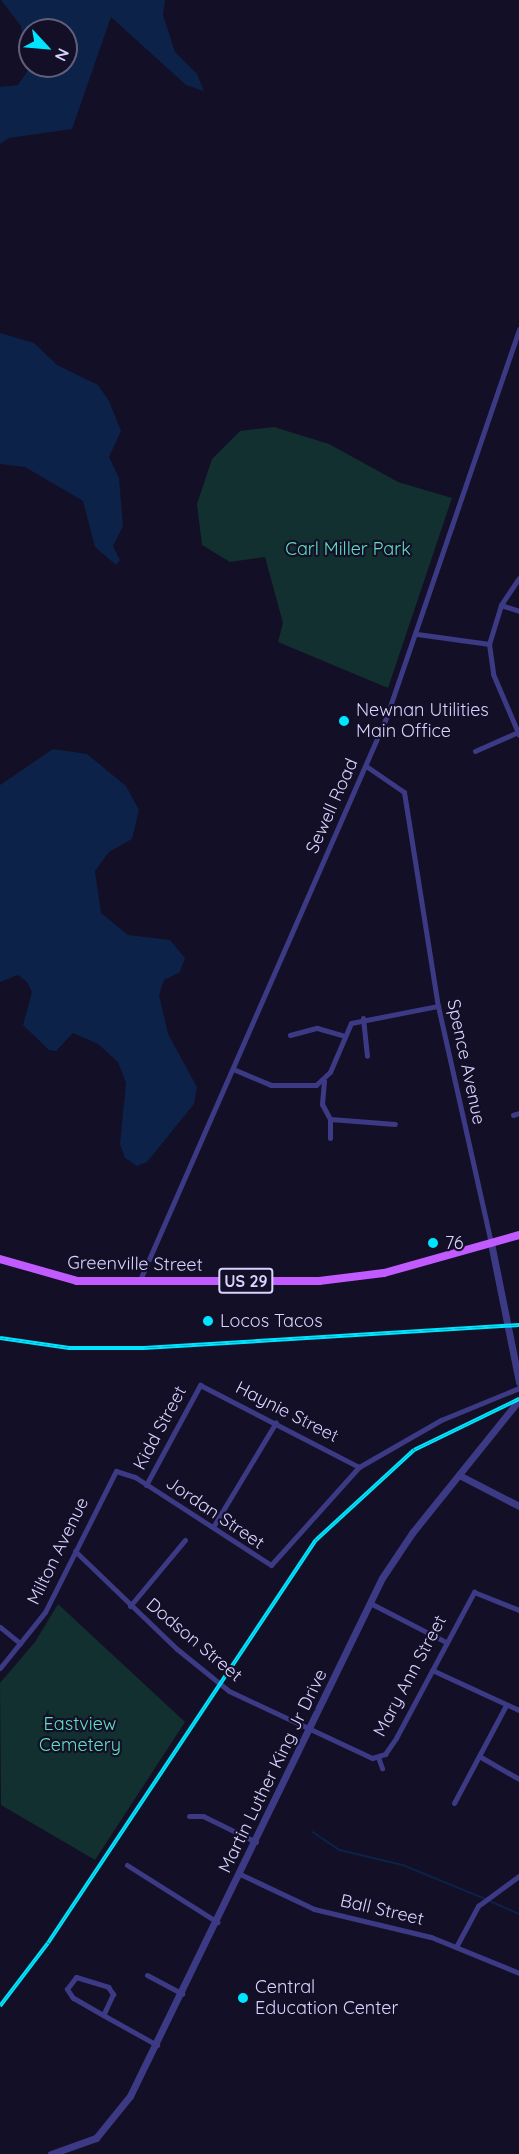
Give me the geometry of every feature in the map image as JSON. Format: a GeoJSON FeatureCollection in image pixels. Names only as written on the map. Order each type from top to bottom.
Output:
{"type":"FeatureCollection","features":[{"type":"Feature","properties":{"kind":"main road","name":"Greenville Street"},"geometry":{"type":"LineString","coordinates":[[0,1259],[67,1281],[357,1278],[519,1235]]}},
{"type":"Feature","properties":{"kind":"street","name":"Sewell Road"},"geometry":{"type":"LineString","coordinates":[[139,1282],[366,766],[417,634],[519,329]]}},
{"type":"Feature","properties":{"kind":"street"},"geometry":{"type":"LineString","coordinates":[[475,751],[518,734],[493,674],[489,644],[501,605],[519,578]]}},
{"type":"Feature","properties":{"kind":"street"},"geometry":{"type":"LineString","coordinates":[[501,605],[519,611]]}},
{"type":"Feature","properties":{"kind":"street"},"geometry":{"type":"LineString","coordinates":[[417,634],[489,644]]}},
{"type":"Feature","properties":{"kind":"street","name":"Spence Avenue"},"geometry":{"type":"LineString","coordinates":[[366,766],[404,792],[438,1006],[491,1243],[519,1382]]}},
{"type":"Feature","properties":{"kind":"street"},"geometry":{"type":"LineString","coordinates":[[330,1137],[330,1119],[322,1104],[324,1081],[342,1035],[363,1018],[438,1006]]}},
{"type":"Feature","properties":{"kind":"street"},"geometry":{"type":"LineString","coordinates":[[363,1018],[367,1056]]}},
{"type":"Feature","properties":{"kind":"street"},"geometry":{"type":"LineString","coordinates":[[290,1035],[317,1028],[342,1035]]}},
{"type":"Feature","properties":{"kind":"street"},"geometry":{"type":"LineString","coordinates":[[233,1069],[271,1085],[324,1081]]}},
{"type":"Feature","properties":{"kind":"street"},"geometry":{"type":"LineString","coordinates":[[330,1119],[394,1124]]}},
{"type":"Feature","properties":{"kind":"street","name":"Haynie Street"},"geometry":{"type":"LineString","coordinates":[[200,1385],[276,1422],[359,1467]]}},
{"type":"Feature","properties":{"kind":"street","name":"Kidd Street"},"geometry":{"type":"LineString","coordinates":[[146,1485],[200,1385]]}},
{"type":"Feature","properties":{"kind":"street"},"geometry":{"type":"LineString","coordinates":[[359,1467],[441,1420],[519,1388]]}},
{"type":"Feature","properties":{"kind":"street","name":"Martin Luther King Jr Drive"},"geometry":{"type":"LineString","coordinates":[[51,2154],[61,2153],[107,2128],[157,2045],[370,1603],[396,1555],[519,1400]]}},
{"type":"Feature","properties":{"kind":"street"},"geometry":{"type":"LineString","coordinates":[[213,1527],[276,1422]]}},
{"type":"Feature","properties":{"kind":"street","name":"Jordan Street"},"geometry":{"type":"LineString","coordinates":[[146,1485],[213,1527],[266,1566],[276,1563],[359,1467]]}},
{"type":"Feature","properties":{"kind":"street","name":"Milton Avenue"},"geometry":{"type":"LineString","coordinates":[[0,1668],[45,1612],[116,1471],[146,1485]]}},
{"type":"Feature","properties":{"kind":"street"},"geometry":{"type":"LineString","coordinates":[[459,1475],[519,1506]]}},
{"type":"Feature","properties":{"kind":"street"},"geometry":{"type":"LineString","coordinates":[[130,1606],[185,1540]]}},
{"type":"Feature","properties":{"kind":"street","name":"Dodson Street"},"geometry":{"type":"LineString","coordinates":[[75,1551],[130,1606],[229,1691],[309,1731]]}},
{"type":"Feature","properties":{"kind":"street","name":"Mary Ann Street"},"geometry":{"type":"LineString","coordinates":[[309,1731],[367,1757],[378,1757],[396,1738],[464,1605],[474,1592],[519,1610]]}},
{"type":"Feature","properties":{"kind":"street"},"geometry":{"type":"LineString","coordinates":[[370,1603],[446,1642]]}},
{"type":"Feature","properties":{"kind":"street"},"geometry":{"type":"LineString","coordinates":[[0,1627],[20,1643]]}},
{"type":"Feature","properties":{"kind":"street"},"geometry":{"type":"LineString","coordinates":[[432,1670],[519,1710]]}},
{"type":"Feature","properties":{"kind":"street"},"geometry":{"type":"LineString","coordinates":[[454,1803],[506,1705]]}},
{"type":"Feature","properties":{"kind":"street"},"geometry":{"type":"LineString","coordinates":[[479,1756],[519,1779]]}},
{"type":"Feature","properties":{"kind":"street","name":"Mary Ann Street"},"geometry":{"type":"LineString","coordinates":[[378,1757],[382,1768]]}},
{"type":"Feature","properties":{"kind":"street"},"geometry":{"type":"LineString","coordinates":[[189,1816],[203,1816],[256,1842]]}},
{"type":"Feature","properties":{"kind":"street"},"geometry":{"type":"LineString","coordinates":[[127,1865],[217,1922]]}},
{"type":"Feature","properties":{"kind":"street","name":"Ball Street"},"geometry":{"type":"LineString","coordinates":[[240,1874],[314,1909],[456,1947],[519,1972]]}},
{"type":"Feature","properties":{"kind":"street"},"geometry":{"type":"LineString","coordinates":[[456,1947],[478,1906],[519,1876]]}},
{"type":"Feature","properties":{"kind":"street"},"geometry":{"type":"LineString","coordinates":[[103,2015],[113,1994],[108,1987],[84,1976],[69,1982],[73,1998],[103,2015],[157,2045]]}},
{"type":"Feature","properties":{"kind":"street"},"geometry":{"type":"LineString","coordinates":[[147,1976],[182,1994]]}},
{"type":"Feature","properties":{"kind":"green space","name":"Carl Miller Park"},"geometry":{"type":"Polygon","coordinates":[[[274,427],[329,444],[398,482],[452,498],[388,688],[278,642],[283,623],[265,557],[230,562],[202,545],[197,504],[212,459],[240,431],[274,427]]]}},
{"type":"Feature","properties":{"kind":"green space","name":"Eastview Cemetery"},"geometry":{"type":"Polygon","coordinates":[[[58,1604],[185,1722],[95,1860],[1,1805],[0,1683],[35,1642],[58,1604]]]}},
{"type":"Feature","properties":{"kind":"water"},"geometry":{"type":"Polygon","coordinates":[[[1,0],[165,0],[163,15],[175,52],[197,74],[204,91],[186,85],[111,17],[72,129],[9,138],[0,144],[0,87],[18,85],[23,78],[78,78],[78,18],[18,18],[18,22],[1,0]]]}},
{"type":"Feature","properties":{"kind":"water"},"geometry":{"type":"Polygon","coordinates":[[[0,333],[34,343],[57,365],[98,385],[109,401],[121,431],[109,457],[119,478],[123,526],[113,546],[120,560],[116,565],[95,547],[83,501],[25,467],[0,464],[0,333]]]}},
{"type":"Feature","properties":{"kind":"water"},"geometry":{"type":"Polygon","coordinates":[[[53,749],[87,754],[126,786],[139,810],[132,839],[109,852],[95,871],[101,913],[128,935],[170,940],[185,958],[180,972],[164,980],[159,995],[168,1034],[197,1087],[194,1104],[147,1162],[137,1166],[125,1158],[120,1144],[126,1083],[118,1062],[98,1044],[73,1033],[56,1051],[49,1050],[23,1025],[32,992],[27,982],[18,975],[0,982],[0,785],[53,749]]]}},
{"type":"Feature","properties":{"kind":"waterway"},"geometry":{"type":"LineString","coordinates":[[313,1832],[340,1850],[403,1865],[486,1899]]}},
{"type":"Feature","properties":{"kind":"waterway"},"geometry":{"type":"LineString","coordinates":[[490,1901],[519,1914]]}},
{"type":"Feature","properties":{"kind":"railway"},"geometry":{"type":"LineString","coordinates":[[0,1338],[69,1348],[144,1348],[519,1325]]}},
{"type":"Feature","properties":{"kind":"railway"},"geometry":{"type":"LineString","coordinates":[[0,2006],[48,1943],[316,1540],[414,1450],[519,1399]]}},
{"type":"Feature","properties":{"kind":"place","name":"Newnan Utilities Main Office"},"geometry":{"type":"Point","coordinates":[344,721]}},
{"type":"Feature","properties":{"kind":"place","name":"76"},"geometry":{"type":"Point","coordinates":[433,1243]}},
{"type":"Feature","properties":{"kind":"place","name":"Locos Tacos"},"geometry":{"type":"Point","coordinates":[208,1321]}},
{"type":"Feature","properties":{"kind":"place","name":"Central Education Center"},"geometry":{"type":"Point","coordinates":[243,1998]}}]}
